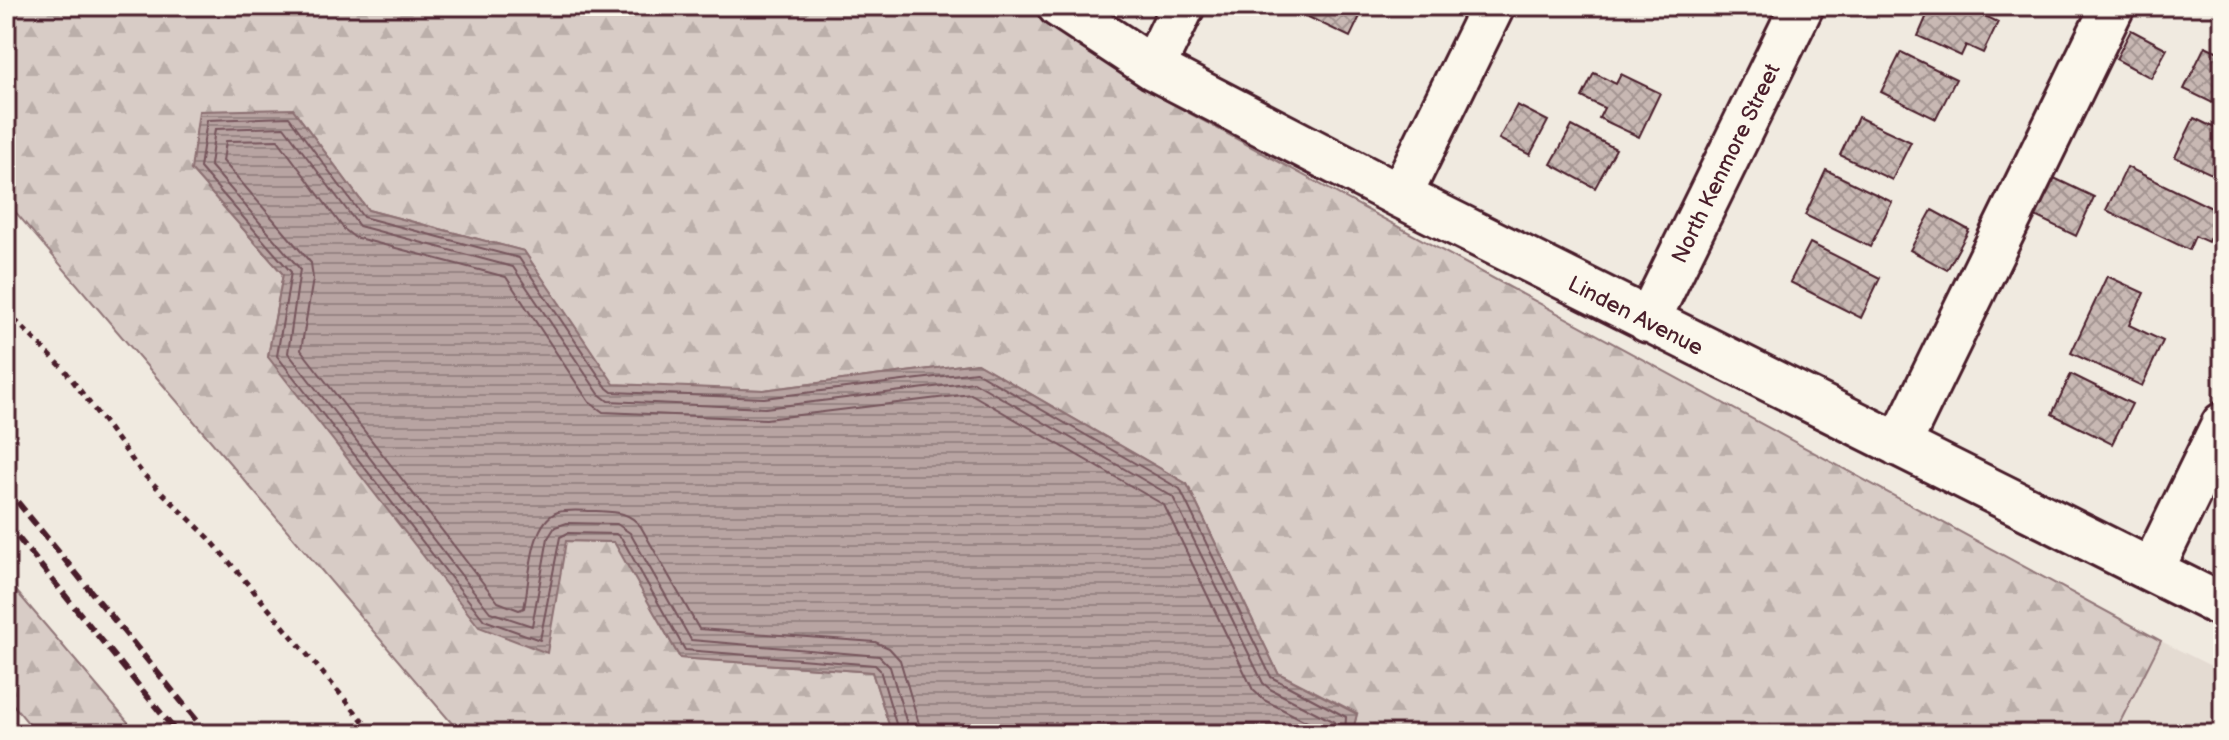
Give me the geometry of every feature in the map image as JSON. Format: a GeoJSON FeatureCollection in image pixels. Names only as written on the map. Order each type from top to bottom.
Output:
{"type":"FeatureCollection","features":[{"type":"Feature","properties":{"kind":"street","name":"Linden Avenue"},"geometry":{"type":"LineString","coordinates":[[1059,6],[1153,68],[1400,196],[2223,606]]}},
{"type":"Feature","properties":{"kind":"street"},"geometry":{"type":"LineString","coordinates":[[1153,68],[1183,6]]}},
{"type":"Feature","properties":{"kind":"street"},"geometry":{"type":"LineString","coordinates":[[1400,196],[1493,6]]}},
{"type":"Feature","properties":{"kind":"street","name":"North Kenmore Street"},"geometry":{"type":"LineString","coordinates":[[1648,321],[1802,6]]}},
{"type":"Feature","properties":{"kind":"street"},"geometry":{"type":"LineString","coordinates":[[1899,445],[2113,6]]}},
{"type":"Feature","properties":{"kind":"street"},"geometry":{"type":"LineString","coordinates":[[2152,570],[2223,424]]}},
{"type":"Feature","properties":{"kind":"path"},"geometry":{"type":"LineString","coordinates":[[6,311],[64,369],[143,474],[209,538],[374,734]]}},
{"type":"Feature","properties":{"kind":"shaded area"},"geometry":{"type":"Polygon","coordinates":[[[2161,641],[2223,672],[2223,734],[2114,734],[2161,641]]]}},
{"type":"Feature","properties":{"kind":"green space"},"geometry":{"type":"Polygon","coordinates":[[[6,6],[1029,6],[1141,87],[2161,641],[2114,734],[1352,734],[1357,713],[1278,673],[1187,484],[977,363],[763,390],[614,385],[524,251],[368,210],[293,109],[191,170],[283,274],[268,357],[566,541],[615,542],[680,658],[872,672],[892,734],[461,734],[6,201],[6,6]]]}},
{"type":"Feature","properties":{"kind":"green space"},"geometry":{"type":"Polygon","coordinates":[[[6,579],[138,734],[37,734],[6,696],[6,579]]]}},
{"type":"Feature","properties":{"kind":"water"},"geometry":{"type":"Polygon","coordinates":[[[293,109],[368,210],[524,251],[614,384],[763,390],[977,363],[1187,484],[1278,673],[1357,714],[1352,734],[892,734],[872,672],[680,658],[614,542],[566,541],[547,653],[479,627],[268,357],[283,274],[191,170],[199,111],[293,109]]]}},
{"type":"Feature","properties":{"kind":"building"},"geometry":{"type":"Polygon","coordinates":[[[1309,6],[1365,6],[1350,37],[1304,15],[1309,6]]]}},
{"type":"Feature","properties":{"kind":"building"},"geometry":{"type":"Polygon","coordinates":[[[1931,6],[1964,6],[1998,22],[1983,53],[1966,45],[1961,56],[1918,36],[1931,6]]]}},
{"type":"Feature","properties":{"kind":"building"},"geometry":{"type":"Polygon","coordinates":[[[2131,30],[2167,49],[2151,78],[2116,59],[2131,30]]]}},
{"type":"Feature","properties":{"kind":"building"},"geometry":{"type":"Polygon","coordinates":[[[2205,46],[2223,54],[2223,108],[2184,89],[2205,46]]]}},
{"type":"Feature","properties":{"kind":"building"},"geometry":{"type":"Polygon","coordinates":[[[1901,52],[1956,79],[1936,119],[1881,92],[1901,52]]]}},
{"type":"Feature","properties":{"kind":"building"},"geometry":{"type":"Polygon","coordinates":[[[1594,73],[1616,84],[1621,74],[1660,93],[1639,137],[1599,118],[1604,108],[1582,97],[1594,73]]]}},
{"type":"Feature","properties":{"kind":"building"},"geometry":{"type":"Polygon","coordinates":[[[1517,105],[1548,121],[1530,155],[1499,139],[1517,105]]]}},
{"type":"Feature","properties":{"kind":"building"},"geometry":{"type":"Polygon","coordinates":[[[1858,117],[1911,142],[1892,180],[1840,155],[1858,117]]]}},
{"type":"Feature","properties":{"kind":"building"},"geometry":{"type":"Polygon","coordinates":[[[2194,118],[2223,132],[2223,161],[2216,176],[2175,157],[2194,118]]]}},
{"type":"Feature","properties":{"kind":"building"},"geometry":{"type":"Polygon","coordinates":[[[1572,126],[1616,149],[1595,188],[1551,164],[1572,126]]]}},
{"type":"Feature","properties":{"kind":"building"},"geometry":{"type":"Polygon","coordinates":[[[2127,167],[2222,213],[2208,242],[2195,236],[2189,250],[2106,210],[2127,167]]]}},
{"type":"Feature","properties":{"kind":"building"},"geometry":{"type":"Polygon","coordinates":[[[1826,170],[1892,202],[1870,247],[1805,215],[1826,170]]]}},
{"type":"Feature","properties":{"kind":"building"},"geometry":{"type":"Polygon","coordinates":[[[2054,178],[2094,197],[2076,236],[2035,216],[2054,178]]]}},
{"type":"Feature","properties":{"kind":"building"},"geometry":{"type":"Polygon","coordinates":[[[1932,210],[1969,230],[1947,270],[1910,250],[1932,210]]]}},
{"type":"Feature","properties":{"kind":"building"},"geometry":{"type":"Polygon","coordinates":[[[1810,243],[1880,278],[1861,318],[1790,282],[1810,243]]]}},
{"type":"Feature","properties":{"kind":"building"},"geometry":{"type":"Polygon","coordinates":[[[2107,276],[2144,293],[2129,325],[2163,341],[2142,386],[2071,353],[2107,276]]]}},
{"type":"Feature","properties":{"kind":"building"},"geometry":{"type":"Polygon","coordinates":[[[2071,374],[2132,404],[2112,444],[2052,414],[2071,374]]]}},
{"type":"Feature","properties":{"kind":"railway"},"geometry":{"type":"LineString","coordinates":[[6,488],[208,734]]}},
{"type":"Feature","properties":{"kind":"railway"},"geometry":{"type":"LineString","coordinates":[[6,523],[178,734]]}},
{"type":"Feature","properties":{"kind":"railway"},"geometry":{"type":"LineString","coordinates":[[6,719],[19,734]]}}]}
